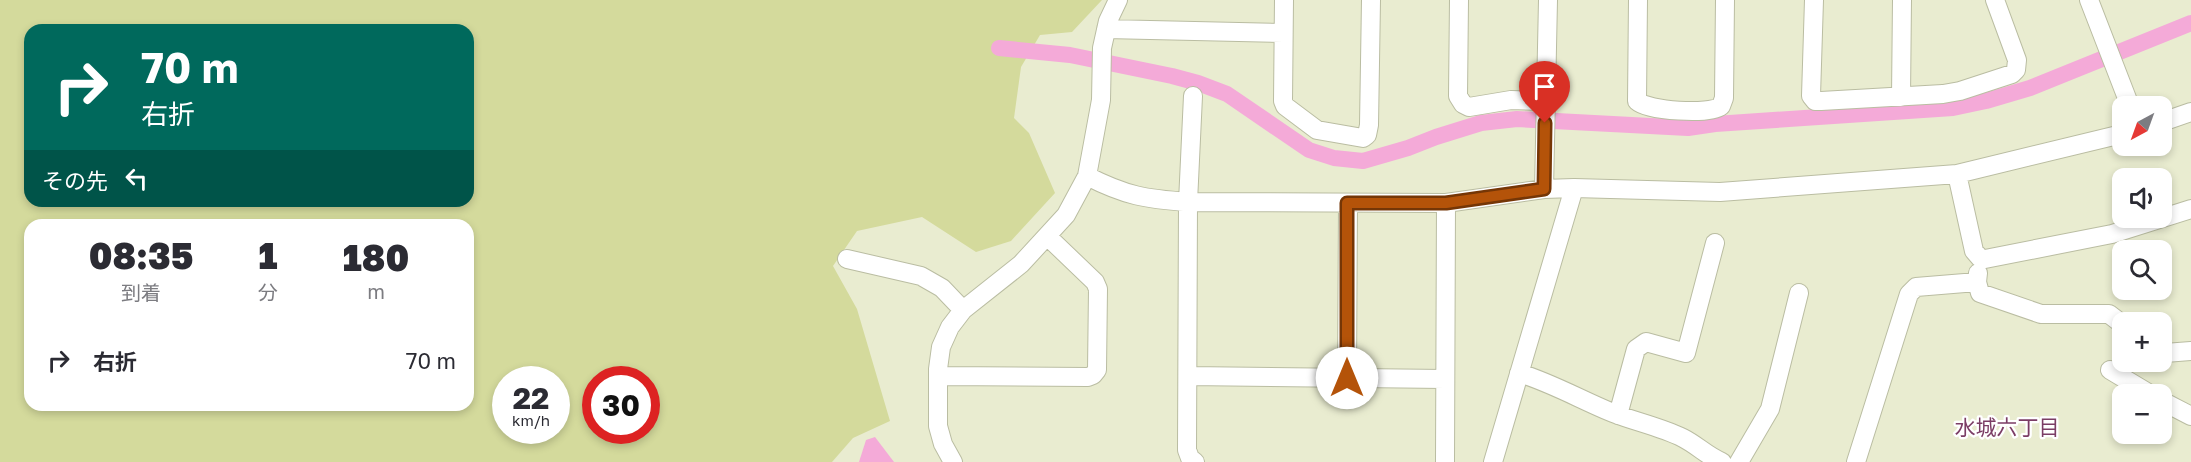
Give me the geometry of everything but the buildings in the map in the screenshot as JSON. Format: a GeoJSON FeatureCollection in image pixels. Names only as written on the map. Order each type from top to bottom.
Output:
{"type":"FeatureCollection","features":[{"type":"Feature","properties":{"kind":"street"},"geometry":{"type":"LineString","coordinates":[[953,462],[943,444],[938,426],[938,376],[941,347],[950,327],[963,310],[1021,264],[1066,215],[1087,176],[1101,100],[1102,48],[1106,29],[1118,0]]}},
{"type":"Feature","properties":{"kind":"street"},"geometry":{"type":"LineString","coordinates":[[1284,0],[1283,101],[1285,106],[1317,130],[1363,138],[1367,135],[1369,125],[1371,0]]}},
{"type":"Feature","properties":{"kind":"street"},"geometry":{"type":"LineString","coordinates":[[1459,0],[1458,96],[1463,104],[1469,107],[1511,100],[1545,101]]}},
{"type":"Feature","properties":{"kind":"street"},"geometry":{"type":"LineString","coordinates":[[1544,189],[1548,0]]}},
{"type":"Feature","properties":{"kind":"street"},"geometry":{"type":"LineString","coordinates":[[1638,0],[1637,101],[1647,107],[1692,110],[1717,109],[1724,98],[1725,0]]}},
{"type":"Feature","properties":{"kind":"street"},"geometry":{"type":"LineString","coordinates":[[1814,0],[1811,96],[1821,101],[1943,94],[1960,91],[2012,74],[2016,70],[2017,60],[1995,0]]}},
{"type":"Feature","properties":{"kind":"street"},"geometry":{"type":"LineString","coordinates":[[1901,96],[1902,0]]}},
{"type":"Feature","properties":{"kind":"street"},"geometry":{"type":"LineString","coordinates":[[2089,0],[2126,96]]}},
{"type":"Feature","properties":{"kind":"street"},"geometry":{"type":"LineString","coordinates":[[1106,29],[1283,33]]}},
{"type":"Feature","properties":{"kind":"street"},"geometry":{"type":"LineString","coordinates":[[1193,96],[1188,202],[1187,450],[1190,458],[1195,462]]}},
{"type":"Feature","properties":{"kind":"street"},"geometry":{"type":"LineString","coordinates":[[2172,119],[2191,112]]}},
{"type":"Feature","properties":{"kind":"street"},"geometry":{"type":"LineString","coordinates":[[1087,176],[1114,190],[1148,200],[1446,203],[1544,189],[1720,192],[1957,174],[2112,136]]}},
{"type":"Feature","properties":{"kind":"street"},"geometry":{"type":"LineString","coordinates":[[1957,174],[1974,251],[1980,258],[1985,259],[2112,234],[2191,209]]}},
{"type":"Feature","properties":{"kind":"street"},"geometry":{"type":"LineString","coordinates":[[1493,462],[1574,188]]}},
{"type":"Feature","properties":{"kind":"street"},"geometry":{"type":"LineString","coordinates":[[1347,203],[1347,378]]}},
{"type":"Feature","properties":{"kind":"street"},"geometry":{"type":"LineString","coordinates":[[1445,462],[1446,203]]}},
{"type":"Feature","properties":{"kind":"street"},"geometry":{"type":"LineString","coordinates":[[938,376],[1088,377],[1097,370],[1098,289],[1095,282],[1047,236]]}},
{"type":"Feature","properties":{"kind":"street"},"geometry":{"type":"LineString","coordinates":[[1618,415],[1636,349],[1646,342],[1686,352],[1715,243]]}},
{"type":"Feature","properties":{"kind":"street"},"geometry":{"type":"LineString","coordinates":[[1980,258],[1977,282],[1980,293],[2041,314],[2109,314],[2112,316]]}},
{"type":"Feature","properties":{"kind":"street"},"geometry":{"type":"LineString","coordinates":[[847,259],[921,276],[942,288],[963,310]]}},
{"type":"Feature","properties":{"kind":"street"},"geometry":{"type":"LineString","coordinates":[[1856,462],[1909,294],[1916,287],[1977,282]]}},
{"type":"Feature","properties":{"kind":"street"},"geometry":{"type":"LineString","coordinates":[[1742,461],[1770,409],[1799,293]]}},
{"type":"Feature","properties":{"kind":"street"},"geometry":{"type":"LineString","coordinates":[[2172,352],[2191,351]]}},
{"type":"Feature","properties":{"kind":"street"},"geometry":{"type":"LineString","coordinates":[[2110,370],[2133,384]]}},
{"type":"Feature","properties":{"kind":"street"},"geometry":{"type":"LineString","coordinates":[[1519,373],[1542,380],[1618,415],[1685,439],[1710,458],[1722,462]]}},
{"type":"Feature","properties":{"kind":"street"},"geometry":{"type":"LineString","coordinates":[[1188,375],[1445,379]]}},
{"type":"Feature","properties":{"kind":"street"},"geometry":{"type":"LineString","coordinates":[[2172,406],[2191,416]]}},
{"type":"Feature","properties":{"kind":"green space"},"geometry":{"type":"Polygon","coordinates":[[[0,0],[1102,0],[1072,32],[1040,35],[1021,67],[1014,118],[1029,133],[1055,193],[1011,241],[976,252],[922,217],[857,231],[833,266],[857,309],[890,421],[853,438],[832,462],[0,462],[0,0]]]}},
{"type":"Feature","properties":{"kind":"shaded area"},"geometry":{"type":"Polygon","coordinates":[[[875,437],[894,462],[859,462],[866,440],[875,437]]]}},
{"type":"Feature","properties":{"kind":"waterway"},"geometry":{"type":"LineString","coordinates":[[999,48],[1070,55],[1198,83],[1227,94],[1309,150],[1334,158],[1363,161],[1481,123],[1517,119],[1688,128],[1715,124],[1953,108],[2030,88],[2191,23]]}},
{"type":"Feature","properties":{"kind":"district","name":"水城六丁目"},"geometry":{"type":"Point","coordinates":[2007,428]}},
{"type":"Feature","properties":{"kind":"route"},"geometry":{"type":"LineString","coordinates":[[1347,378],[1347,203],[1446,203],[1544,189],[1545,123]]}}]}
